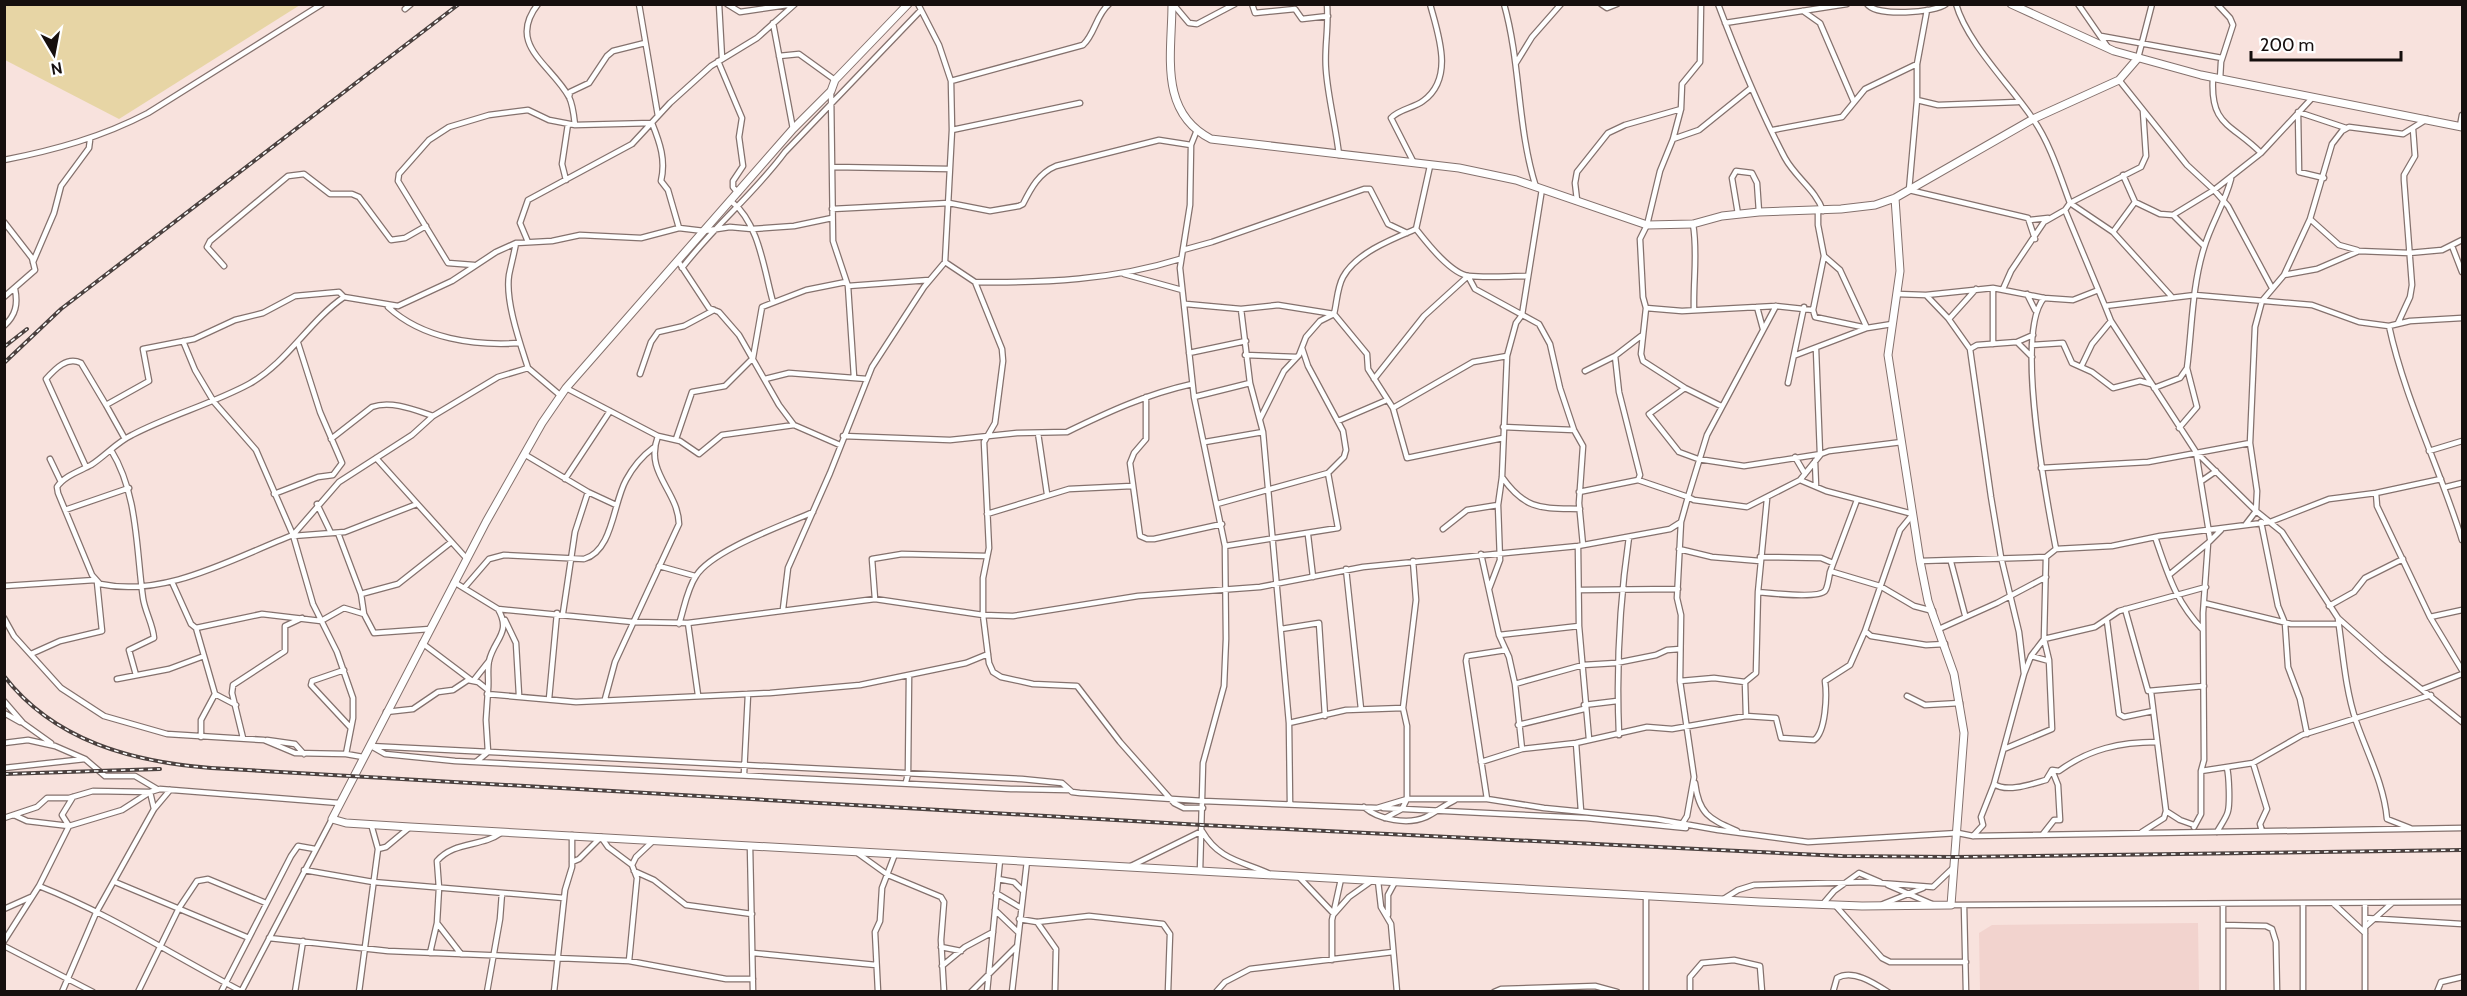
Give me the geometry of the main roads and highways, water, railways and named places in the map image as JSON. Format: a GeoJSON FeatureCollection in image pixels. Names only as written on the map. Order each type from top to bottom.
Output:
{"type":"FeatureCollection","features":[{"type":"Feature","properties":{"kind":"railway"},"geometry":{"type":"LineString","coordinates":[[4,363],[61,309],[459,4]]}},
{"type":"Feature","properties":{"kind":"railway"},"geometry":{"type":"LineString","coordinates":[[4,347],[27,329]]}},
{"type":"Feature","properties":{"kind":"railway"},"geometry":{"type":"LineString","coordinates":[[4,676],[46,717],[97,744],[153,760],[211,768],[1202,825],[1842,856],[1954,857],[2462,850]]}},
{"type":"Feature","properties":{"kind":"railway"},"geometry":{"type":"LineString","coordinates":[[4,774],[160,769]]}}]}
